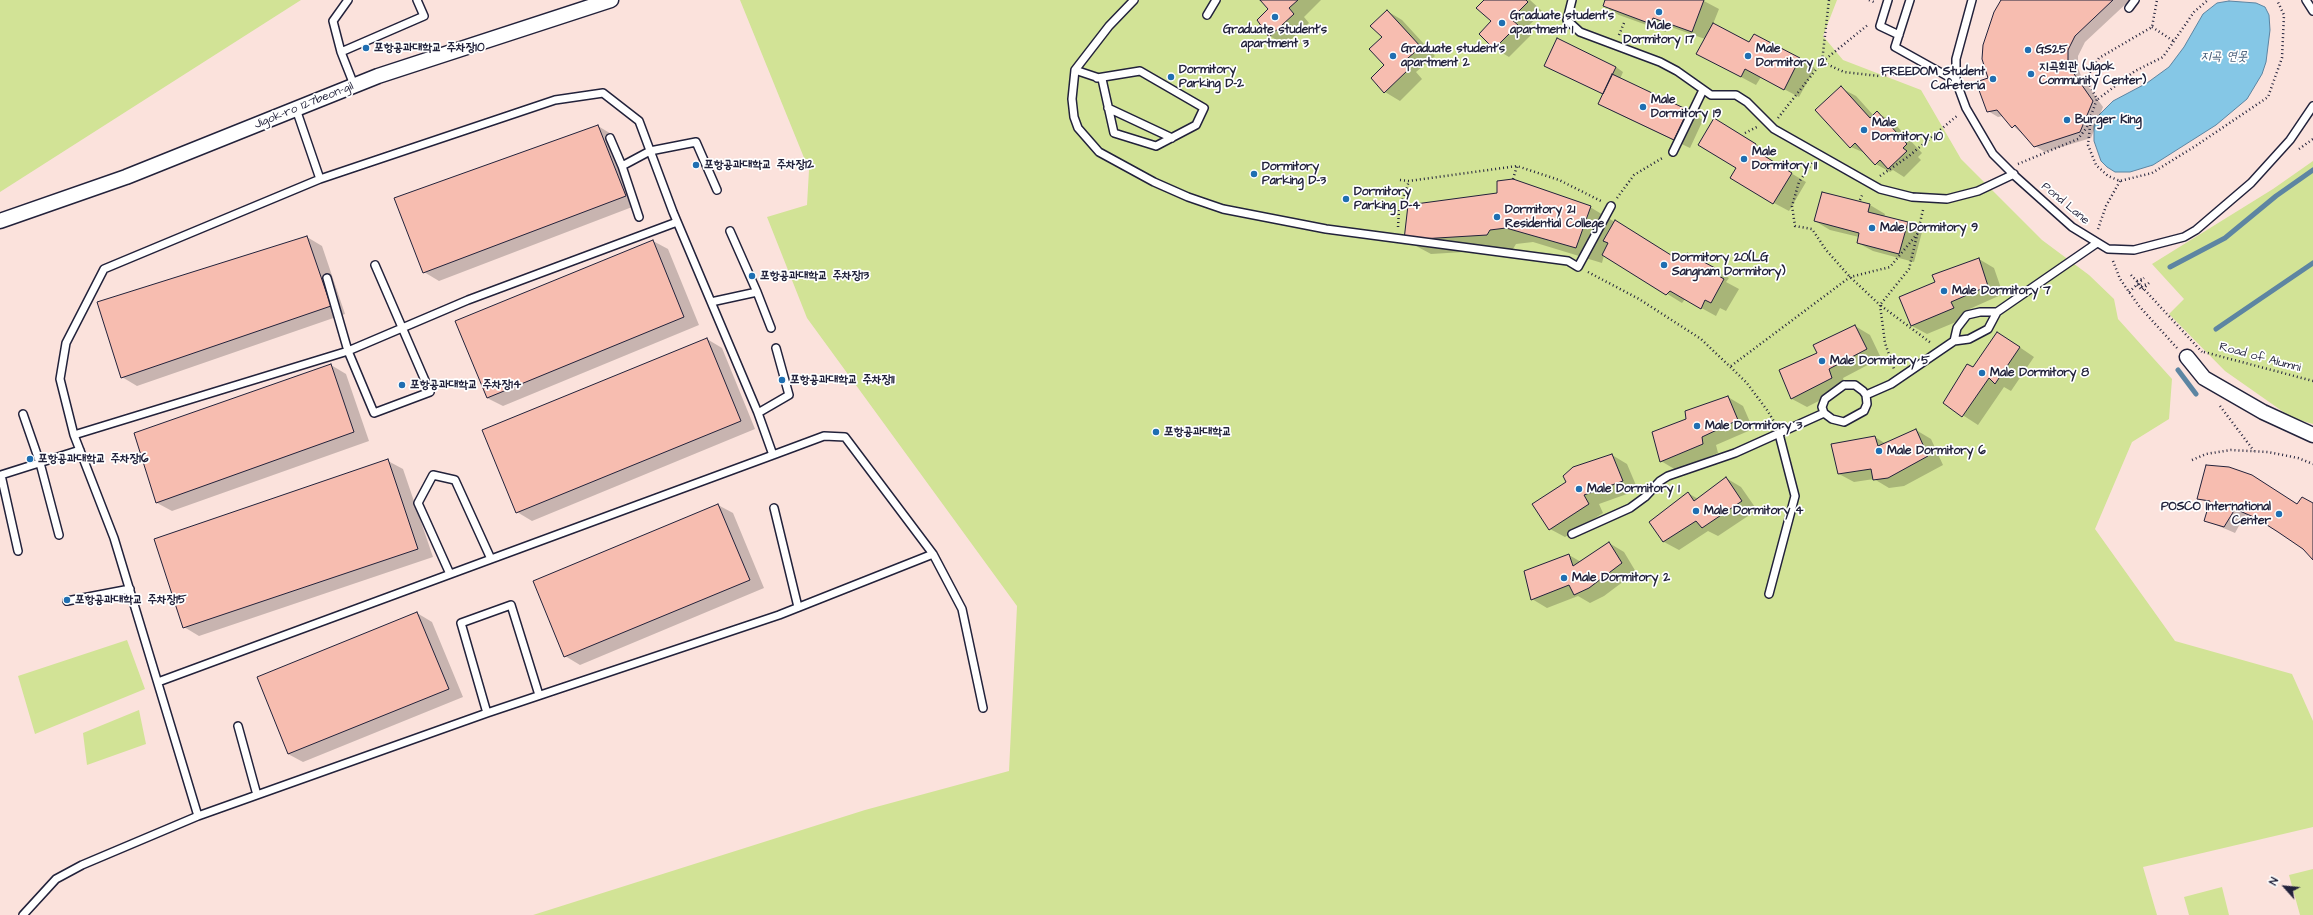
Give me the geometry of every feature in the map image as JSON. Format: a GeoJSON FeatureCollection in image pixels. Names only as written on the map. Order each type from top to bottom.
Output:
{"type":"FeatureCollection","features":[{"type":"Feature","properties":{"kind":"street","name":"Jigok-ro 127beon-gil"},"geometry":{"type":"LineString","coordinates":[[0,221],[126,177],[354,85],[611,0]]}},
{"type":"Feature","properties":{"kind":"street"},"geometry":{"type":"LineString","coordinates":[[2187,357],[2204,378],[2262,412],[2313,435]]}},
{"type":"Feature","properties":{"kind":"lane"},"geometry":{"type":"LineString","coordinates":[[348,0],[333,21],[341,52],[354,85]]}},
{"type":"Feature","properties":{"kind":"lane"},"geometry":{"type":"LineString","coordinates":[[341,52],[424,16],[417,0]]}},
{"type":"Feature","properties":{"kind":"lane"},"geometry":{"type":"LineString","coordinates":[[1134,0],[1109,26],[1075,70],[1072,99],[1074,117],[1078,128],[1099,152],[1110,159],[1188,197],[1223,209],[1326,229],[1568,261],[1578,267],[1611,206]]}},
{"type":"Feature","properties":{"kind":"lane"},"geometry":{"type":"LineString","coordinates":[[1207,15],[1216,0]]}},
{"type":"Feature","properties":{"kind":"lane"},"geometry":{"type":"LineString","coordinates":[[1572,0],[1567,20],[1580,32],[1660,62],[1677,71],[1711,95],[1736,95],[1747,102],[1771,126],[1818,154],[1838,163],[1880,189],[1926,198],[1960,198],[1978,192],[2014,174]]}},
{"type":"Feature","properties":{"kind":"lane"},"geometry":{"type":"LineString","coordinates":[[1888,0],[1880,26],[1899,36]]}},
{"type":"Feature","properties":{"kind":"lane"},"geometry":{"type":"LineString","coordinates":[[1910,0],[1895,47],[1956,81]]}},
{"type":"Feature","properties":{"kind":"lane","name":"Pond Lane"},"geometry":{"type":"LineString","coordinates":[[1972,0],[1956,60],[1956,81],[1966,108],[1994,154],[2014,174],[2072,227],[2108,249],[2134,250],[2178,238],[2196,230],[2252,183],[2290,140],[2313,106]]}},
{"type":"Feature","properties":{"kind":"lane"},"geometry":{"type":"LineString","coordinates":[[2129,8],[2135,0]]}},
{"type":"Feature","properties":{"kind":"lane"},"geometry":{"type":"LineString","coordinates":[[2306,0],[2313,12]]}},
{"type":"Feature","properties":{"kind":"lane"},"geometry":{"type":"LineString","coordinates":[[1075,70],[1097,78],[1102,79],[1114,133],[1156,146],[1196,125],[1204,108],[1140,71],[1097,78]]}},
{"type":"Feature","properties":{"kind":"lane"},"geometry":{"type":"LineString","coordinates":[[1673,152],[1703,90]]}},
{"type":"Feature","properties":{"kind":"lane"},"geometry":{"type":"LineString","coordinates":[[198,816],[114,538],[74,435],[60,379],[66,343],[104,269],[320,179],[555,100],[603,93],[639,121],[677,222],[758,413],[773,455]]}},
{"type":"Feature","properties":{"kind":"lane"},"geometry":{"type":"LineString","coordinates":[[1108,108],[1172,138]]}},
{"type":"Feature","properties":{"kind":"lane"},"geometry":{"type":"LineString","coordinates":[[296,109],[320,179]]}},
{"type":"Feature","properties":{"kind":"lane"},"geometry":{"type":"LineString","coordinates":[[610,138],[622,166],[639,217]]}},
{"type":"Feature","properties":{"kind":"lane"},"geometry":{"type":"LineString","coordinates":[[622,166],[650,151],[696,142],[717,190]]}},
{"type":"Feature","properties":{"kind":"lane"},"geometry":{"type":"LineString","coordinates":[[74,435],[348,351],[468,300],[677,222]]}},
{"type":"Feature","properties":{"kind":"lane"},"geometry":{"type":"LineString","coordinates":[[730,232],[757,292],[771,328]]}},
{"type":"Feature","properties":{"kind":"lane"},"geometry":{"type":"LineString","coordinates":[[1866,395],[1897,380],[1954,341],[1970,339],[1988,329],[1997,312],[2095,242]]}},
{"type":"Feature","properties":{"kind":"lane"},"geometry":{"type":"LineString","coordinates":[[327,278],[348,351],[374,413],[430,392],[401,329],[375,265]]}},
{"type":"Feature","properties":{"kind":"lane"},"geometry":{"type":"LineString","coordinates":[[711,302],[757,292]]}},
{"type":"Feature","properties":{"kind":"lane"},"geometry":{"type":"LineString","coordinates":[[1954,341],[1957,328],[1967,315],[1980,312],[1997,312]]}},
{"type":"Feature","properties":{"kind":"lane"},"geometry":{"type":"LineString","coordinates":[[758,413],[788,395],[776,348]]}},
{"type":"Feature","properties":{"kind":"lane"},"geometry":{"type":"LineString","coordinates":[[1844,385],[1855,385],[1866,395],[1867,404],[1864,411],[1855,418],[1844,422],[1832,419],[1824,413],[1822,407],[1825,399],[1844,385]]}},
{"type":"Feature","properties":{"kind":"lane"},"geometry":{"type":"LineString","coordinates":[[1572,534],[1630,508],[1645,497],[1660,481],[1668,476],[1735,453],[1824,413]]}},
{"type":"Feature","properties":{"kind":"lane"},"geometry":{"type":"LineString","coordinates":[[23,414],[40,463],[59,535]]}},
{"type":"Feature","properties":{"kind":"lane"},"geometry":{"type":"LineString","coordinates":[[1769,594],[1795,496],[1779,434]]}},
{"type":"Feature","properties":{"kind":"lane"},"geometry":{"type":"LineString","coordinates":[[158,682],[824,436],[845,437],[933,554],[962,609],[984,708]]}},
{"type":"Feature","properties":{"kind":"lane"},"geometry":{"type":"LineString","coordinates":[[18,551],[0,473],[40,463],[80,450]]}},
{"type":"Feature","properties":{"kind":"lane"},"geometry":{"type":"LineString","coordinates":[[450,574],[418,503],[433,475],[455,480],[491,559]]}},
{"type":"Feature","properties":{"kind":"lane"},"geometry":{"type":"LineString","coordinates":[[774,508],[798,607]]}},
{"type":"Feature","properties":{"kind":"lane"},"geometry":{"type":"LineString","coordinates":[[23,915],[56,879],[82,865],[198,816],[487,713],[798,607],[933,554]]}},
{"type":"Feature","properties":{"kind":"lane"},"geometry":{"type":"LineString","coordinates":[[67,601],[130,589]]}},
{"type":"Feature","properties":{"kind":"lane"},"geometry":{"type":"LineString","coordinates":[[487,713],[461,623],[512,605],[540,696]]}},
{"type":"Feature","properties":{"kind":"lane"},"geometry":{"type":"LineString","coordinates":[[238,726],[257,795]]}},
{"type":"Feature","properties":{"kind":"path"},"geometry":{"type":"LineString","coordinates":[[1822,62],[1829,0]]}},
{"type":"Feature","properties":{"kind":"path"},"geometry":{"type":"LineString","coordinates":[[2152,28],[2157,0]]}},
{"type":"Feature","properties":{"kind":"path"},"geometry":{"type":"LineString","coordinates":[[2008,168],[2078,139],[2087,127],[2097,99],[2135,71],[2163,57],[2175,42],[2194,12],[2208,0]]}},
{"type":"Feature","properties":{"kind":"path"},"geometry":{"type":"LineString","coordinates":[[2091,117],[2088,145],[2096,165],[2108,176],[2120,181],[2152,173],[2268,97],[2282,58],[2284,15],[2277,0]]}},
{"type":"Feature","properties":{"kind":"path"},"geometry":{"type":"LineString","coordinates":[[1771,126],[1822,62],[1884,12]]}},
{"type":"Feature","properties":{"kind":"path"},"geometry":{"type":"LineString","coordinates":[[2152,28],[2175,42]]}},
{"type":"Feature","properties":{"kind":"path"},"geometry":{"type":"LineString","coordinates":[[2097,99],[2086,79],[2099,58],[2152,28]]}},
{"type":"Feature","properties":{"kind":"path"},"geometry":{"type":"LineString","coordinates":[[1822,62],[1844,72],[1879,76],[1937,70]]}},
{"type":"Feature","properties":{"kind":"path"},"geometry":{"type":"LineString","coordinates":[[1862,178],[1882,176],[1966,108]]}},
{"type":"Feature","properties":{"kind":"path"},"geometry":{"type":"LineString","coordinates":[[1400,180],[1409,181],[1517,166],[1559,180],[1611,206],[1634,175],[1673,152]]}},
{"type":"Feature","properties":{"kind":"path"},"geometry":{"type":"LineString","coordinates":[[1818,154],[1798,182],[1792,206],[1795,226],[1812,229],[1826,250],[1850,277],[1880,305],[1941,350]]}},
{"type":"Feature","properties":{"kind":"path"},"geometry":{"type":"LineString","coordinates":[[1513,179],[1517,166]]}},
{"type":"Feature","properties":{"kind":"path"},"geometry":{"type":"LineString","coordinates":[[1397,239],[1399,210],[1409,181]]}},
{"type":"Feature","properties":{"kind":"path"},"geometry":{"type":"LineString","coordinates":[[2095,242],[2106,206],[2120,181]]}},
{"type":"Feature","properties":{"kind":"path"},"geometry":{"type":"LineString","coordinates":[[1897,380],[1885,343],[1880,305],[1909,269],[1926,198]]}},
{"type":"Feature","properties":{"kind":"path"},"geometry":{"type":"LineString","coordinates":[[1730,366],[1850,277],[1890,267],[1918,233]]}},
{"type":"Feature","properties":{"kind":"path"},"geometry":{"type":"LineString","coordinates":[[2108,249],[2120,279],[2139,306],[2187,357]]}},
{"type":"Feature","properties":{"kind":"path"},"geometry":{"type":"LineString","coordinates":[[1578,267],[1639,299],[1686,328],[1730,366],[1767,410],[1779,434]]}},
{"type":"Feature","properties":{"kind":"path"},"geometry":{"type":"LineString","coordinates":[[2131,275],[2141,286],[2149,283],[2142,290],[2137,285]]}},
{"type":"Feature","properties":{"kind":"path"},"geometry":{"type":"LineString","coordinates":[[2129,292],[2144,278],[2137,281]]}},
{"type":"Feature","properties":{"kind":"path","name":"Road of Alumni"},"geometry":{"type":"LineString","coordinates":[[2141,286],[2202,352],[2313,381]]}},
{"type":"Feature","properties":{"kind":"path"},"geometry":{"type":"LineString","coordinates":[[2220,405],[2254,451]]}},
{"type":"Feature","properties":{"kind":"path"},"geometry":{"type":"LineString","coordinates":[[2192,460],[2206,454],[2231,450],[2254,451],[2298,458],[2313,464]]}},
{"type":"Feature","properties":{"kind":"shaded area","name":"포항공과대학교"},"geometry":{"type":"Polygon","coordinates":[[[0,0],[2313,0],[2313,915],[0,915],[0,0]]]}},
{"type":"Feature","properties":{"kind":"green space"},"geometry":{"type":"Polygon","coordinates":[[[0,0],[301,0],[0,192],[0,0]]]}},
{"type":"Feature","properties":{"kind":"green space"},"geometry":{"type":"Polygon","coordinates":[[[740,0],[1837,0],[1823,36],[1843,60],[1921,90],[1961,159],[2042,240],[2089,275],[2114,299],[2118,319],[2172,379],[2169,419],[2132,442],[2095,529],[2175,641],[2292,674],[2313,721],[2313,827],[2143,867],[2157,915],[533,915],[865,810],[1009,771],[1017,606],[807,318],[767,217],[807,205],[809,170],[740,0]]]}},
{"type":"Feature","properties":{"kind":"green space"},"geometry":{"type":"Polygon","coordinates":[[[2313,161],[2313,424],[2292,418],[2225,371],[2169,314],[2184,299],[2152,264],[2273,189],[2313,161]]]}},
{"type":"Feature","properties":{"kind":"green space"},"geometry":{"type":"Polygon","coordinates":[[[127,640],[145,689],[35,734],[18,676],[127,640]]]}},
{"type":"Feature","properties":{"kind":"green space"},"geometry":{"type":"Polygon","coordinates":[[[139,710],[146,744],[87,765],[83,733],[139,710]]]}},
{"type":"Feature","properties":{"kind":"green space"},"geometry":{"type":"Polygon","coordinates":[[[2313,869],[2313,915],[2300,915],[2289,875],[2313,869]]]}},
{"type":"Feature","properties":{"kind":"green space"},"geometry":{"type":"Polygon","coordinates":[[[2222,887],[2229,915],[2189,915],[2184,897],[2222,887]]]}},
{"type":"Feature","properties":{"kind":"water","name":"지곡 연못"},"geometry":{"type":"Polygon","coordinates":[[[2229,1],[2256,3],[2265,7],[2269,15],[2270,30],[2266,62],[2262,74],[2247,99],[2216,125],[2153,165],[2130,172],[2115,172],[2107,167],[2101,161],[2094,141],[2094,126],[2099,115],[2113,101],[2147,83],[2169,67],[2184,47],[2203,14],[2217,3],[2229,1]]]}},
{"type":"Feature","properties":{"kind":"building","name":"Graduate student's apartment 3"},"geometry":{"type":"Polygon","coordinates":[[[1260,0],[1298,0],[1289,8],[1294,14],[1269,37],[1257,20],[1268,9],[1260,0]]]}},
{"type":"Feature","properties":{"kind":"building","name":"Graduate student's apartment 1"},"geometry":{"type":"Polygon","coordinates":[[[1484,0],[1526,0],[1528,2],[1511,19],[1518,25],[1494,49],[1479,34],[1491,21],[1476,8],[1484,0]]]}},
{"type":"Feature","properties":{"kind":"building","name":"Male Dormitory 17"},"geometry":{"type":"Polygon","coordinates":[[[1605,0],[1704,0],[1692,32],[1653,18],[1651,24],[1603,6],[1605,0]]]}},
{"type":"Feature","properties":{"kind":"building","name":"지곡회관 (Jigok Community Center)"},"geometry":{"type":"Polygon","coordinates":[[[2001,0],[2113,0],[2075,36],[2068,50],[2068,61],[2072,71],[2093,101],[2080,132],[2034,147],[2015,125],[2012,128],[1997,110],[1987,112],[1976,82],[1988,78],[1982,59],[1983,45],[1994,12],[2001,0]]]}},
{"type":"Feature","properties":{"kind":"building","name":"Graduate student's apartment 2"},"geometry":{"type":"Polygon","coordinates":[[[1387,10],[1421,47],[1402,63],[1408,70],[1384,93],[1371,78],[1384,65],[1369,49],[1382,37],[1370,26],[1387,10]]]}},
{"type":"Feature","properties":{"kind":"building","name":"Male Dormitory 12"},"geometry":{"type":"Polygon","coordinates":[[[1713,23],[1749,42],[1754,34],[1800,58],[1784,90],[1745,69],[1741,77],[1696,54],[1713,23]]]}},
{"type":"Feature","properties":{"kind":"building"},"geometry":{"type":"Polygon","coordinates":[[[1557,38],[1616,67],[1603,94],[1544,66],[1557,38]]]}},
{"type":"Feature","properties":{"kind":"building","name":"Male Dormitory 19"},"geometry":{"type":"Polygon","coordinates":[[[1612,74],[1688,110],[1674,140],[1598,104],[1612,74]]]}},
{"type":"Feature","properties":{"kind":"building","name":"Male Dormitory 10"},"geometry":{"type":"Polygon","coordinates":[[[1841,86],[1870,118],[1877,111],[1907,144],[1903,148],[1907,151],[1888,169],[1880,160],[1875,165],[1855,143],[1850,148],[1815,110],[1841,86]]]}},
{"type":"Feature","properties":{"kind":"building","name":"Male Dormitory 11"},"geometry":{"type":"Polygon","coordinates":[[[1714,118],[1756,144],[1753,149],[1792,173],[1773,204],[1730,178],[1736,168],[1698,145],[1714,118]]]}},
{"type":"Feature","properties":{"kind":"building"},"geometry":{"type":"Polygon","coordinates":[[[598,125],[626,196],[423,273],[394,198],[598,125]]]}},
{"type":"Feature","properties":{"kind":"building","name":"Dormitory 21 Residential College"},"geometry":{"type":"Polygon","coordinates":[[[1513,179],[1591,206],[1576,248],[1506,228],[1490,230],[1487,235],[1404,240],[1408,205],[1497,193],[1497,181],[1513,179]]]}},
{"type":"Feature","properties":{"kind":"building","name":"Male Dormitory 9"},"geometry":{"type":"Polygon","coordinates":[[[1822,192],[1870,204],[1868,212],[1908,222],[1899,254],[1857,243],[1859,233],[1814,221],[1822,192]]]}},
{"type":"Feature","properties":{"kind":"building","name":"Dormitory 20(LG Sangnam Dormitory)"},"geometry":{"type":"Polygon","coordinates":[[[1615,220],[1682,262],[1687,253],[1715,268],[1712,272],[1724,279],[1711,303],[1705,300],[1701,309],[1670,291],[1666,295],[1602,255],[1608,243],[1603,241],[1615,220]]]}},
{"type":"Feature","properties":{"kind":"building"},"geometry":{"type":"Polygon","coordinates":[[[307,236],[331,306],[121,378],[97,302],[307,236]]]}},
{"type":"Feature","properties":{"kind":"building"},"geometry":{"type":"Polygon","coordinates":[[[653,240],[684,317],[487,398],[455,321],[653,240]]]}},
{"type":"Feature","properties":{"kind":"building","name":"Male Dormitory 7"},"geometry":{"type":"Polygon","coordinates":[[[1979,258],[1988,286],[1951,302],[1954,308],[1911,326],[1899,297],[1935,282],[1932,275],[1979,258]]]}},
{"type":"Feature","properties":{"kind":"building","name":"Male Dormitory 5"},"geometry":{"type":"Polygon","coordinates":[[[1855,325],[1867,349],[1829,369],[1832,378],[1791,399],[1779,370],[1817,353],[1813,345],[1855,325]]]}},
{"type":"Feature","properties":{"kind":"building","name":"Male Dormitory 8"},"geometry":{"type":"Polygon","coordinates":[[[1997,332],[2020,347],[1995,384],[1989,378],[1962,417],[1943,403],[1967,364],[1973,367],[1997,332]]]}},
{"type":"Feature","properties":{"kind":"building"},"geometry":{"type":"Polygon","coordinates":[[[707,338],[741,421],[516,513],[482,430],[707,338]]]}},
{"type":"Feature","properties":{"kind":"building"},"geometry":{"type":"Polygon","coordinates":[[[331,364],[354,432],[156,503],[134,433],[331,364]]]}},
{"type":"Feature","properties":{"kind":"building","name":"Male Dormitory 3"},"geometry":{"type":"Polygon","coordinates":[[[1728,396],[1738,420],[1702,437],[1703,444],[1660,462],[1652,432],[1686,419],[1685,411],[1728,396]]]}},
{"type":"Feature","properties":{"kind":"building","name":"Male Dormitory 6"},"geometry":{"type":"Polygon","coordinates":[[[1916,429],[1928,456],[1888,478],[1873,480],[1871,469],[1838,474],[1831,444],[1875,436],[1878,446],[1916,429]]]}},
{"type":"Feature","properties":{"kind":"building","name":"Male Dormitory 1"},"geometry":{"type":"Polygon","coordinates":[[[1612,454],[1623,481],[1584,495],[1589,504],[1549,530],[1532,504],[1566,482],[1563,476],[1573,467],[1612,454]]]}},
{"type":"Feature","properties":{"kind":"building"},"geometry":{"type":"Polygon","coordinates":[[[388,459],[418,549],[183,628],[154,539],[388,459]]]}},
{"type":"Feature","properties":{"kind":"building","name":"POSCO International Center"},"geometry":{"type":"Polygon","coordinates":[[[2206,465],[2229,467],[2252,475],[2297,504],[2302,497],[2313,503],[2313,560],[2303,549],[2278,532],[2256,518],[2235,509],[2224,527],[2204,521],[2210,501],[2197,499],[2206,465]]]}},
{"type":"Feature","properties":{"kind":"building","name":"Male Dormitory 4"},"geometry":{"type":"Polygon","coordinates":[[[1726,477],[1742,501],[1702,528],[1696,521],[1663,542],[1649,522],[1688,492],[1694,501],[1726,477]]]}},
{"type":"Feature","properties":{"kind":"building"},"geometry":{"type":"Polygon","coordinates":[[[718,504],[750,580],[564,657],[533,581],[718,504]]]}},
{"type":"Feature","properties":{"kind":"building","name":"Male Dormitory 2"},"geometry":{"type":"Polygon","coordinates":[[[1609,542],[1622,563],[1589,588],[1574,595],[1569,585],[1531,600],[1524,571],[1569,554],[1573,566],[1609,542]]]}},
{"type":"Feature","properties":{"kind":"building"},"geometry":{"type":"Polygon","coordinates":[[[417,612],[449,689],[288,754],[257,677],[417,612]]]}},
{"type":"Feature","properties":{"kind":"waterway"},"geometry":{"type":"LineString","coordinates":[[2170,267],[2225,238],[2276,196],[2313,170]]}},
{"type":"Feature","properties":{"kind":"waterway"},"geometry":{"type":"LineString","coordinates":[[2216,329],[2313,263]]}},
{"type":"Feature","properties":{"kind":"waterway"},"geometry":{"type":"LineString","coordinates":[[2178,370],[2196,394]]}},
{"type":"Feature","properties":{"kind":"place","name":"Male Dormitory 17"},"geometry":{"type":"Point","coordinates":[1659,12]}},
{"type":"Feature","properties":{"kind":"place","name":"Graduate student's apartment 3"},"geometry":{"type":"Point","coordinates":[1275,17]}},
{"type":"Feature","properties":{"kind":"place","name":"Graduate student's apartment 1"},"geometry":{"type":"Point","coordinates":[1502,23]}},
{"type":"Feature","properties":{"kind":"place","name":"포항공과대학교 주차장10"},"geometry":{"type":"Point","coordinates":[366,48]}},
{"type":"Feature","properties":{"kind":"place","name":"GS25"},"geometry":{"type":"Point","coordinates":[2028,50]}},
{"type":"Feature","properties":{"kind":"place","name":"Graduate student's apartment 2"},"geometry":{"type":"Point","coordinates":[1393,56]}},
{"type":"Feature","properties":{"kind":"place","name":"Male Dormitory 12"},"geometry":{"type":"Point","coordinates":[1748,56]}},
{"type":"Feature","properties":{"kind":"place","name":"지곡회관 (Jigok Community Center)"},"geometry":{"type":"Point","coordinates":[2031,74]}},
{"type":"Feature","properties":{"kind":"place","name":"Dormitory Parking D-2"},"geometry":{"type":"Point","coordinates":[1171,77]}},
{"type":"Feature","properties":{"kind":"place","name":"FREEDOM Student Cafeteria"},"geometry":{"type":"Point","coordinates":[1993,79]}},
{"type":"Feature","properties":{"kind":"place","name":"Male Dormitory 19"},"geometry":{"type":"Point","coordinates":[1643,107]}},
{"type":"Feature","properties":{"kind":"place","name":"Burger King"},"geometry":{"type":"Point","coordinates":[2067,120]}},
{"type":"Feature","properties":{"kind":"place","name":"Male Dormitory 10"},"geometry":{"type":"Point","coordinates":[1864,130]}},
{"type":"Feature","properties":{"kind":"place","name":"Male Dormitory 11"},"geometry":{"type":"Point","coordinates":[1744,159]}},
{"type":"Feature","properties":{"kind":"place","name":"포항공과대학교 주차장12"},"geometry":{"type":"Point","coordinates":[696,165]}},
{"type":"Feature","properties":{"kind":"place","name":"Dormitory Parking D-3"},"geometry":{"type":"Point","coordinates":[1254,174]}},
{"type":"Feature","properties":{"kind":"place","name":"Dormitory Parking D-4"},"geometry":{"type":"Point","coordinates":[1346,199]}},
{"type":"Feature","properties":{"kind":"place","name":"Dormitory 21 Residential College"},"geometry":{"type":"Point","coordinates":[1497,217]}},
{"type":"Feature","properties":{"kind":"place","name":"Male Dormitory 9"},"geometry":{"type":"Point","coordinates":[1872,228]}},
{"type":"Feature","properties":{"kind":"place","name":"Dormitory 20(LG Sangnam Dormitory)"},"geometry":{"type":"Point","coordinates":[1664,265]}},
{"type":"Feature","properties":{"kind":"place","name":"포항공과대학교 주차장13"},"geometry":{"type":"Point","coordinates":[752,276]}},
{"type":"Feature","properties":{"kind":"place","name":"Male Dormitory 7"},"geometry":{"type":"Point","coordinates":[1944,291]}},
{"type":"Feature","properties":{"kind":"place","name":"Male Dormitory 5"},"geometry":{"type":"Point","coordinates":[1822,361]}},
{"type":"Feature","properties":{"kind":"place","name":"Male Dormitory 8"},"geometry":{"type":"Point","coordinates":[1982,373]}},
{"type":"Feature","properties":{"kind":"place","name":"포항공과대학교 주차장11"},"geometry":{"type":"Point","coordinates":[782,380]}},
{"type":"Feature","properties":{"kind":"place","name":"포항공과대학교 주차장14"},"geometry":{"type":"Point","coordinates":[402,385]}},
{"type":"Feature","properties":{"kind":"place","name":"Male Dormitory 3"},"geometry":{"type":"Point","coordinates":[1697,426]}},
{"type":"Feature","properties":{"kind":"place","name":"포항공과대학교"},"geometry":{"type":"Point","coordinates":[1156,432]}},
{"type":"Feature","properties":{"kind":"place","name":"Male Dormitory 6"},"geometry":{"type":"Point","coordinates":[1879,451]}},
{"type":"Feature","properties":{"kind":"place","name":"포항공과대학교 주차장16"},"geometry":{"type":"Point","coordinates":[30,459]}},
{"type":"Feature","properties":{"kind":"place","name":"Male Dormitory 1"},"geometry":{"type":"Point","coordinates":[1579,489]}},
{"type":"Feature","properties":{"kind":"place","name":"Male Dormitory 4"},"geometry":{"type":"Point","coordinates":[1696,511]}},
{"type":"Feature","properties":{"kind":"place","name":"POSCO International Center"},"geometry":{"type":"Point","coordinates":[2279,514]}},
{"type":"Feature","properties":{"kind":"place","name":"Male Dormitory 2"},"geometry":{"type":"Point","coordinates":[1564,578]}},
{"type":"Feature","properties":{"kind":"place","name":"포항공과대학교 주차장15"},"geometry":{"type":"Point","coordinates":[67,600]}}]}
